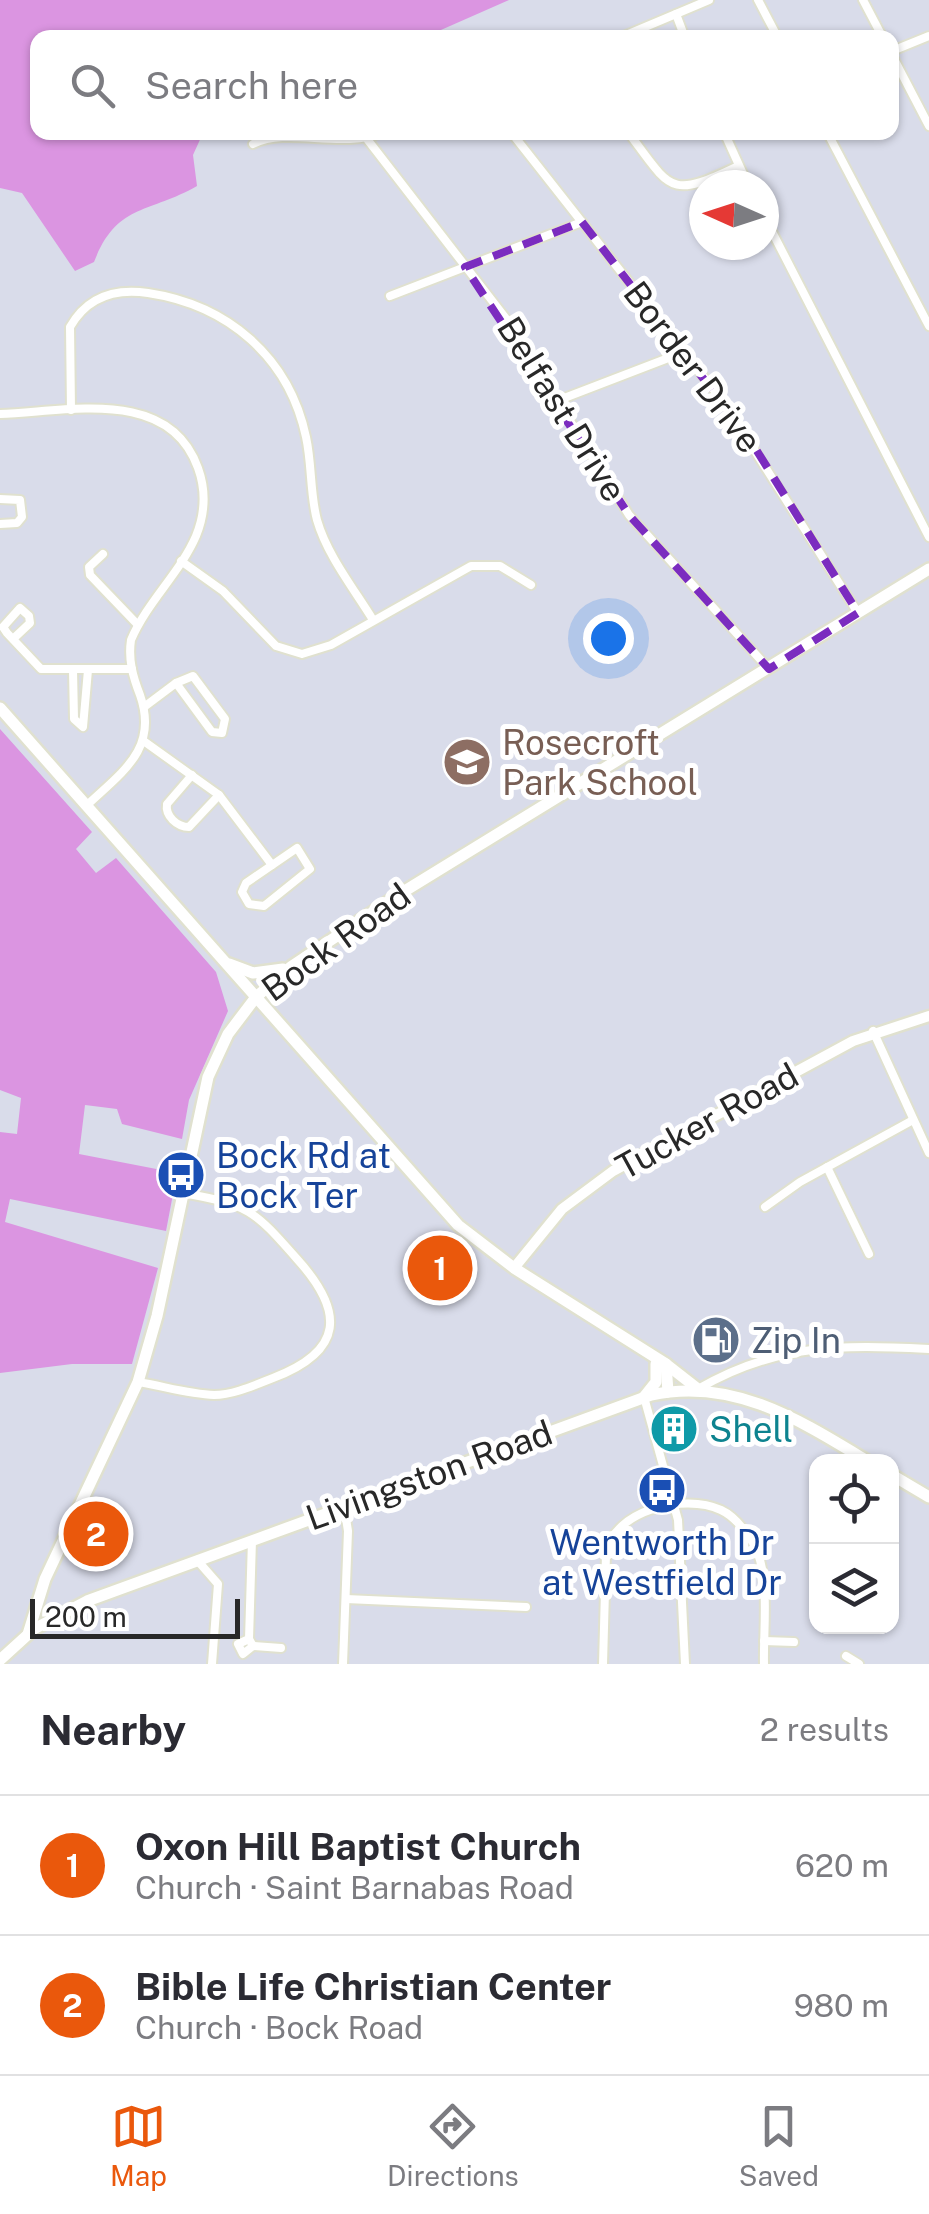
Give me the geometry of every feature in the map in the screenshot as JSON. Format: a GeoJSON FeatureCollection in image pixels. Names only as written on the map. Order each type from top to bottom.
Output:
{"type":"FeatureCollection","features":[{"type":"Feature","properties":{"kind":"main road","name":"Bock Road"},"geometry":{"type":"LineString","coordinates":[[28,1634],[44,1586],[138,1382],[210,1070],[228,1034],[256,997],[292,966],[417,884],[929,570]]}},
{"type":"Feature","properties":{"kind":"main road"},"geometry":{"type":"LineString","coordinates":[[0,708],[458,1225],[514,1268],[698,1389]]}},
{"type":"Feature","properties":{"kind":"main road"},"geometry":{"type":"LineString","coordinates":[[225,962],[253,973],[292,966]]}},
{"type":"Feature","properties":{"kind":"main road"},"geometry":{"type":"LineString","coordinates":[[659,1362],[668,1392]]}},
{"type":"Feature","properties":{"kind":"main road"},"geometry":{"type":"LineString","coordinates":[[644,1397],[656,1382],[659,1362]]}},
{"type":"Feature","properties":{"kind":"main road","name":"Livingston Road"},"geometry":{"type":"LineString","coordinates":[[0,1660],[58,1614],[644,1397],[698,1389],[784,1412],[855,1454]]}},
{"type":"Feature","properties":{"kind":"main road"},"geometry":{"type":"LineString","coordinates":[[899,1479],[929,1498]]}},
{"type":"Feature","properties":{"kind":"main road"},"geometry":{"type":"LineString","coordinates":[[44,1586],[58,1614]]}},
{"type":"Feature","properties":{"kind":"street"},"geometry":{"type":"LineString","coordinates":[[637,30],[708,0]]}},
{"type":"Feature","properties":{"kind":"street"},"geometry":{"type":"LineString","coordinates":[[758,0],[774,30]]}},
{"type":"Feature","properties":{"kind":"street"},"geometry":{"type":"LineString","coordinates":[[864,0],[879,30]]}},
{"type":"Feature","properties":{"kind":"street"},"geometry":{"type":"LineString","coordinates":[[676,14],[683,30]]}},
{"type":"Feature","properties":{"kind":"street"},"geometry":{"type":"LineString","coordinates":[[899,50],[929,36]]}},
{"type":"Feature","properties":{"kind":"street"},"geometry":{"type":"LineString","coordinates":[[899,67],[929,126]]}},
{"type":"Feature","properties":{"kind":"street"},"geometry":{"type":"LineString","coordinates":[[252,144],[267,140]]}},
{"type":"Feature","properties":{"kind":"street"},"geometry":{"type":"LineString","coordinates":[[310,140],[360,140]]}},
{"type":"Feature","properties":{"kind":"street","name":"Belfast Drive"},"geometry":{"type":"LineString","coordinates":[[368,140],[466,267],[560,400],[629,515],[770,669]]}},
{"type":"Feature","properties":{"kind":"street","name":"Border Drive"},"geometry":{"type":"LineString","coordinates":[[517,140],[747,435],[858,614]]}},
{"type":"Feature","properties":{"kind":"street"},"geometry":{"type":"LineString","coordinates":[[634,140],[663,178],[677,186],[693,186],[738,166]]}},
{"type":"Feature","properties":{"kind":"street"},"geometry":{"type":"LineString","coordinates":[[727,140],[740,170]]}},
{"type":"Feature","properties":{"kind":"street"},"geometry":{"type":"LineString","coordinates":[[832,140],[929,326]]}},
{"type":"Feature","properties":{"kind":"street"},"geometry":{"type":"LineString","coordinates":[[390,296],[582,222]]}},
{"type":"Feature","properties":{"kind":"street"},"geometry":{"type":"LineString","coordinates":[[779,245],[929,538]]}},
{"type":"Feature","properties":{"kind":"street"},"geometry":{"type":"LineString","coordinates":[[70,410],[70,327],[81,310],[100,296],[140,292],[174,298],[243,332],[270,357],[291,390],[306,438],[317,520],[373,620]]}},
{"type":"Feature","properties":{"kind":"street"},"geometry":{"type":"LineString","coordinates":[[560,400],[684,352]]}},
{"type":"Feature","properties":{"kind":"street"},"geometry":{"type":"LineString","coordinates":[[0,414],[134,411],[162,423],[186,446],[198,468],[203,499],[196,535],[130,645],[132,669],[144,707],[145,742],[133,761],[86,806]]}},
{"type":"Feature","properties":{"kind":"street"},"geometry":{"type":"LineString","coordinates":[[0,499],[20,500],[22,514],[17,523],[0,524]]}},
{"type":"Feature","properties":{"kind":"street"},"geometry":{"type":"LineString","coordinates":[[102,554],[89,567],[90,575],[138,626]]}},
{"type":"Feature","properties":{"kind":"street"},"geometry":{"type":"LineString","coordinates":[[181,561],[223,592],[285,651],[320,650],[476,564],[506,568],[531,585]]}},
{"type":"Feature","properties":{"kind":"street"},"geometry":{"type":"LineString","coordinates":[[13,639],[31,619],[23,609],[15,610],[3,626],[13,639],[41,669],[132,669]]}},
{"type":"Feature","properties":{"kind":"street"},"geometry":{"type":"LineString","coordinates":[[73,670],[74,719],[79,727],[86,726],[88,670]]}},
{"type":"Feature","properties":{"kind":"street"},"geometry":{"type":"LineString","coordinates":[[144,707],[176,683],[188,676],[197,679],[225,720],[226,730],[212,732],[176,683]]}},
{"type":"Feature","properties":{"kind":"street"},"geometry":{"type":"LineString","coordinates":[[145,742],[219,795],[272,864]]}},
{"type":"Feature","properties":{"kind":"street"},"geometry":{"type":"LineString","coordinates":[[192,774],[167,804],[168,814],[181,826],[189,827],[219,795]]}},
{"type":"Feature","properties":{"kind":"street"},"geometry":{"type":"LineString","coordinates":[[297,848],[304,852],[310,870],[264,906],[254,907],[243,887],[272,864],[297,848]]}},
{"type":"Feature","properties":{"kind":"street","name":"Tucker Road"},"geometry":{"type":"LineString","coordinates":[[514,1268],[556,1216],[599,1180],[874,1031],[929,1016]]}},
{"type":"Feature","properties":{"kind":"street"},"geometry":{"type":"LineString","coordinates":[[874,1031],[929,1153]]}},
{"type":"Feature","properties":{"kind":"street"},"geometry":{"type":"LineString","coordinates":[[765,1207],[827,1167],[913,1120]]}},
{"type":"Feature","properties":{"kind":"street"},"geometry":{"type":"LineString","coordinates":[[827,1167],[869,1254]]}},
{"type":"Feature","properties":{"kind":"street"},"geometry":{"type":"LineString","coordinates":[[138,1382],[225,1394],[307,1364],[328,1336],[330,1307],[323,1288],[260,1217],[238,1205],[183,1194]]}},
{"type":"Feature","properties":{"kind":"street"},"geometry":{"type":"LineString","coordinates":[[698,1389],[726,1373],[818,1346],[929,1349]]}},
{"type":"Feature","properties":{"kind":"street"},"geometry":{"type":"LineString","coordinates":[[644,1397],[674,1506],[684,1664]]}},
{"type":"Feature","properties":{"kind":"street"},"geometry":{"type":"LineString","coordinates":[[344,1506],[344,1664]]}},
{"type":"Feature","properties":{"kind":"street"},"geometry":{"type":"LineString","coordinates":[[603,1664],[609,1540],[616,1528],[632,1517],[674,1506],[720,1510],[751,1540],[760,1564],[764,1664]]}},
{"type":"Feature","properties":{"kind":"street"},"geometry":{"type":"LineString","coordinates":[[252,1540],[251,1643],[280,1648]]}},
{"type":"Feature","properties":{"kind":"street"},"geometry":{"type":"LineString","coordinates":[[197,1560],[218,1584],[212,1664]]}},
{"type":"Feature","properties":{"kind":"street"},"geometry":{"type":"LineString","coordinates":[[346,1599],[526,1607]]}},
{"type":"Feature","properties":{"kind":"street"},"geometry":{"type":"LineString","coordinates":[[764,1641],[794,1642]]}},
{"type":"Feature","properties":{"kind":"street"},"geometry":{"type":"LineString","coordinates":[[846,1656],[858,1664]]}},
{"type":"Feature","properties":{"kind":"highlighted area"},"geometry":{"type":"Polygon","coordinates":[[[582,222],[747,435],[858,613],[769,669],[629,515],[465,267],[582,222]]]}},
{"type":"Feature","properties":{"kind":"shaded area"},"geometry":{"type":"Polygon","coordinates":[[[0,0],[509,0],[441,30],[30,30],[30,140],[200,140],[193,155],[197,186],[124,219],[103,243],[94,262],[75,271],[22,193],[0,188],[0,0]]]}},
{"type":"Feature","properties":{"kind":"shaded area"},"geometry":{"type":"Polygon","coordinates":[[[0,729],[92,832],[76,849],[96,873],[116,858],[216,972],[228,1011],[189,1100],[182,1139],[122,1124],[117,1109],[85,1105],[79,1154],[177,1173],[166,1231],[10,1199],[5,1222],[158,1268],[132,1364],[72,1364],[0,1373],[0,1132],[17,1134],[21,1098],[0,1090],[0,729]]]}},
{"type":"Feature","properties":{"kind":"place","name":"Rosecroft Park School"},"geometry":{"type":"Point","coordinates":[467,762]}},
{"type":"Feature","properties":{"kind":"place","name":"Bock Rd at Bock Ter"},"geometry":{"type":"Point","coordinates":[181,1175]}},
{"type":"Feature","properties":{"kind":"place","name":"Oxon Hill Baptist Church"},"geometry":{"type":"Point","coordinates":[440,1268]}},
{"type":"Feature","properties":{"kind":"place","name":"Zip In"},"geometry":{"type":"Point","coordinates":[716,1340]}},
{"type":"Feature","properties":{"kind":"place","name":"Shell"},"geometry":{"type":"Point","coordinates":[674,1429]}},
{"type":"Feature","properties":{"kind":"place","name":"Wentworth Dr at Westfield Dr"},"geometry":{"type":"Point","coordinates":[662,1490]}},
{"type":"Feature","properties":{"kind":"place","name":"Bible Life Christian Center"},"geometry":{"type":"Point","coordinates":[96,1534]}}]}
